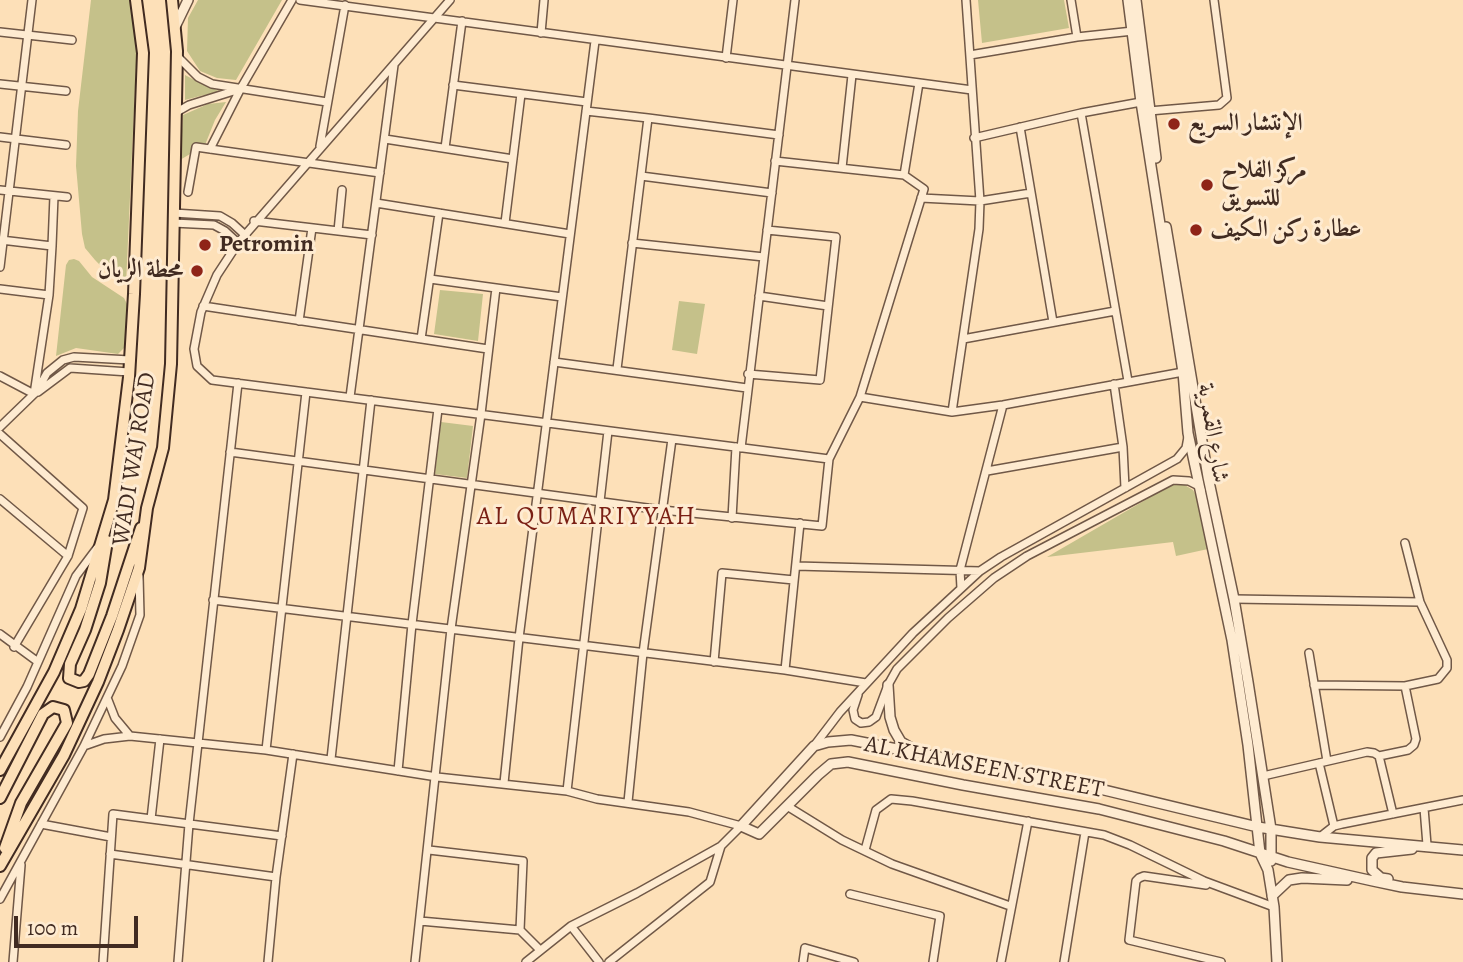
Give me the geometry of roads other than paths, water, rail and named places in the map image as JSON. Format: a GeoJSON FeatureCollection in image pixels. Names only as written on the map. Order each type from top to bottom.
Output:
{"type":"FeatureCollection","features":[{"type":"Feature","properties":{"kind":"main road","name":"WADI WAJ ROAD"},"geometry":{"type":"LineString","coordinates":[[0,770],[59,659],[81,609],[114,500],[129,366],[143,53],[136,0]]}},
{"type":"Feature","properties":{"kind":"main road","name":"WADI WAJ ROAD"},"geometry":{"type":"LineString","coordinates":[[0,866],[59,765],[98,682],[139,568],[147,508],[163,448],[171,364],[174,218],[177,56],[172,0]]}},
{"type":"Feature","properties":{"kind":"main road"},"geometry":{"type":"LineString","coordinates":[[114,500],[100,583],[85,630],[70,664],[69,678],[79,682],[84,681],[89,674],[107,628],[147,508]]}},
{"type":"Feature","properties":{"kind":"main road"},"geometry":{"type":"LineString","coordinates":[[0,798],[43,714],[53,707],[64,710],[66,723],[21,803],[0,860]]}},
{"type":"Feature","properties":{"kind":"street"},"geometry":{"type":"LineString","coordinates":[[0,267],[4,190],[15,139],[32,0]]}},
{"type":"Feature","properties":{"kind":"street","name":"WADI WAJ ROAD"},"geometry":{"type":"LineString","coordinates":[[175,27],[188,0]]}},
{"type":"Feature","properties":{"kind":"street"},"geometry":{"type":"LineString","coordinates":[[210,149],[241,88],[292,0]]}},
{"type":"Feature","properties":{"kind":"street"},"geometry":{"type":"LineString","coordinates":[[300,0],[972,90]]}},
{"type":"Feature","properties":{"kind":"street"},"geometry":{"type":"LineString","coordinates":[[450,0],[244,234],[217,275],[203,306],[194,349],[197,366],[212,380],[829,459]]}},
{"type":"Feature","properties":{"kind":"street"},"geometry":{"type":"LineString","coordinates":[[541,33],[544,0]]}},
{"type":"Feature","properties":{"kind":"street"},"geometry":{"type":"LineString","coordinates":[[726,58],[733,0]]}},
{"type":"Feature","properties":{"kind":"street"},"geometry":{"type":"LineString","coordinates":[[732,518],[795,0]]}},
{"type":"Feature","properties":{"kind":"street"},"geometry":{"type":"LineString","coordinates":[[952,412],[979,229],[966,0]]}},
{"type":"Feature","properties":{"kind":"street"},"geometry":{"type":"LineString","coordinates":[[1072,0],[1077,37]]}},
{"type":"Feature","properties":{"kind":"street","name":"شارع القمرية"},"geometry":{"type":"LineString","coordinates":[[1128,0],[1183,372],[1188,433],[1232,640],[1250,756],[1260,853],[1268,870],[1274,907],[1277,962]]}},
{"type":"Feature","properties":{"kind":"street","name":"شارع القمرية"},"geometry":{"type":"LineString","coordinates":[[1136,0],[1149,111],[1206,466],[1234,598],[1263,776],[1271,829],[1272,856],[1268,870]]}},
{"type":"Feature","properties":{"kind":"street"},"geometry":{"type":"LineString","coordinates":[[1149,111],[1219,105],[1227,98],[1214,0]]}},
{"type":"Feature","properties":{"kind":"street"},"geometry":{"type":"LineString","coordinates":[[320,147],[345,5]]}},
{"type":"Feature","properties":{"kind":"street"},"geometry":{"type":"LineString","coordinates":[[444,148],[462,21]]}},
{"type":"Feature","properties":{"kind":"street"},"geometry":{"type":"LineString","coordinates":[[970,55],[1077,37],[1133,31]]}},
{"type":"Feature","properties":{"kind":"street"},"geometry":{"type":"LineString","coordinates":[[0,32],[72,40]]}},
{"type":"Feature","properties":{"kind":"street"},"geometry":{"type":"LineString","coordinates":[[503,783],[595,41]]}},
{"type":"Feature","properties":{"kind":"street"},"geometry":{"type":"LineString","coordinates":[[177,56],[198,77],[212,84],[327,102]]}},
{"type":"Feature","properties":{"kind":"street"},"geometry":{"type":"LineString","coordinates":[[350,397],[394,63]]}},
{"type":"Feature","properties":{"kind":"street"},"geometry":{"type":"LineString","coordinates":[[842,168],[852,75]]}},
{"type":"Feature","properties":{"kind":"street"},"geometry":{"type":"LineString","coordinates":[[904,175],[919,83]]}},
{"type":"Feature","properties":{"kind":"street"},"geometry":{"type":"LineString","coordinates":[[0,84],[66,91]]}},
{"type":"Feature","properties":{"kind":"street"},"geometry":{"type":"LineString","coordinates":[[453,85],[587,102]]}},
{"type":"Feature","properties":{"kind":"street"},"geometry":{"type":"LineString","coordinates":[[176,113],[189,105],[241,88]]}},
{"type":"Feature","properties":{"kind":"street"},"geometry":{"type":"LineString","coordinates":[[505,223],[521,94]]}},
{"type":"Feature","properties":{"kind":"street"},"geometry":{"type":"LineString","coordinates":[[974,138],[1141,102]]}},
{"type":"Feature","properties":{"kind":"street"},"geometry":{"type":"LineString","coordinates":[[586,111],[779,135]]}},
{"type":"Feature","properties":{"kind":"street"},"geometry":{"type":"LineString","coordinates":[[1081,113],[1128,381]]}},
{"type":"Feature","properties":{"kind":"street"},"geometry":{"type":"LineString","coordinates":[[617,369],[648,118]]}},
{"type":"Feature","properties":{"kind":"street"},"geometry":{"type":"LineString","coordinates":[[1020,127],[1053,322]]}},
{"type":"Feature","properties":{"kind":"street"},"geometry":{"type":"LineString","coordinates":[[0,137],[66,145]]}},
{"type":"Feature","properties":{"kind":"street"},"geometry":{"type":"LineString","coordinates":[[385,139],[513,159]]}},
{"type":"Feature","properties":{"kind":"street"},"geometry":{"type":"LineString","coordinates":[[188,192],[196,147],[380,173]]}},
{"type":"Feature","properties":{"kind":"street"},"geometry":{"type":"LineString","coordinates":[[230,452],[662,510],[822,526],[829,459],[860,397],[924,189],[904,175],[775,161]]}},
{"type":"Feature","properties":{"kind":"street"},"geometry":{"type":"LineString","coordinates":[[641,177],[772,193]]}},
{"type":"Feature","properties":{"kind":"street"},"geometry":{"type":"LineString","coordinates":[[4,190],[66,197]]}},
{"type":"Feature","properties":{"kind":"street"},"geometry":{"type":"LineString","coordinates":[[338,231],[342,190]]}},
{"type":"Feature","properties":{"kind":"street"},"geometry":{"type":"LineString","coordinates":[[921,198],[979,201],[1031,193]]}},
{"type":"Feature","properties":{"kind":"street"},"geometry":{"type":"LineString","coordinates":[[34,394],[48,295],[54,197]]}},
{"type":"Feature","properties":{"kind":"street"},"geometry":{"type":"LineString","coordinates":[[376,203],[570,234]]}},
{"type":"Feature","properties":{"kind":"street"},"geometry":{"type":"LineString","coordinates":[[421,339],[439,213]]}},
{"type":"Feature","properties":{"kind":"street"},"geometry":{"type":"LineString","coordinates":[[174,218],[220,216],[244,234]]}},
{"type":"Feature","properties":{"kind":"street"},"geometry":{"type":"LineString","coordinates":[[174,218],[214,225],[238,243]]}},
{"type":"Feature","properties":{"kind":"street"},"geometry":{"type":"LineString","coordinates":[[254,221],[372,235]]}},
{"type":"Feature","properties":{"kind":"street"},"geometry":{"type":"LineString","coordinates":[[299,321],[312,228]]}},
{"type":"Feature","properties":{"kind":"street"},"geometry":{"type":"LineString","coordinates":[[748,374],[820,380],[836,237],[767,230]]}},
{"type":"Feature","properties":{"kind":"street"},"geometry":{"type":"LineString","coordinates":[[1,240],[52,246]]}},
{"type":"Feature","properties":{"kind":"street"},"geometry":{"type":"LineString","coordinates":[[632,243],[764,257]]}},
{"type":"Feature","properties":{"kind":"street"},"geometry":{"type":"LineString","coordinates":[[430,279],[562,297]]}},
{"type":"Feature","properties":{"kind":"street"},"geometry":{"type":"LineString","coordinates":[[415,962],[452,629],[496,288]]}},
{"type":"Feature","properties":{"kind":"street"},"geometry":{"type":"LineString","coordinates":[[0,289],[48,295]]}},
{"type":"Feature","properties":{"kind":"street"},"geometry":{"type":"LineString","coordinates":[[759,296],[828,306]]}},
{"type":"Feature","properties":{"kind":"street"},"geometry":{"type":"LineString","coordinates":[[203,306],[488,349]]}},
{"type":"Feature","properties":{"kind":"street"},"geometry":{"type":"LineString","coordinates":[[963,339],[1115,311]]}},
{"type":"Feature","properties":{"kind":"street"},"geometry":{"type":"LineString","coordinates":[[34,394],[47,373],[63,360],[74,357],[129,366]]}},
{"type":"Feature","properties":{"kind":"street"},"geometry":{"type":"LineString","coordinates":[[554,362],[747,388]]}},
{"type":"Feature","properties":{"kind":"street"},"geometry":{"type":"LineString","coordinates":[[0,427],[34,394],[70,368],[129,366]]}},
{"type":"Feature","properties":{"kind":"street"},"geometry":{"type":"LineString","coordinates":[[860,397],[952,412],[1183,372]]}},
{"type":"Feature","properties":{"kind":"street"},"geometry":{"type":"LineString","coordinates":[[0,376],[34,394]]}},
{"type":"Feature","properties":{"kind":"street"},"geometry":{"type":"LineString","coordinates":[[178,962],[189,824],[238,383]]}},
{"type":"Feature","properties":{"kind":"street"},"geometry":{"type":"LineString","coordinates":[[1114,384],[1125,488]]}},
{"type":"Feature","properties":{"kind":"street"},"geometry":{"type":"LineString","coordinates":[[266,750],[306,392]]}},
{"type":"Feature","properties":{"kind":"street"},"geometry":{"type":"LineString","coordinates":[[331,759],[371,400]]}},
{"type":"Feature","properties":{"kind":"street"},"geometry":{"type":"LineString","coordinates":[[961,588],[960,570],[1003,405]]}},
{"type":"Feature","properties":{"kind":"street"},"geometry":{"type":"LineString","coordinates":[[398,771],[412,624],[438,409]]}},
{"type":"Feature","properties":{"kind":"street"},"geometry":{"type":"LineString","coordinates":[[567,791],[608,431]]}},
{"type":"Feature","properties":{"kind":"street"},"geometry":{"type":"LineString","coordinates":[[526,962],[571,926],[721,846],[814,746],[840,712],[913,633],[980,571],[1177,459],[1186,448],[1188,433]]}},
{"type":"Feature","properties":{"kind":"street"},"geometry":{"type":"LineString","coordinates":[[0,434],[83,508],[68,556],[14,647]]}},
{"type":"Feature","properties":{"kind":"street"},"geometry":{"type":"LineString","coordinates":[[628,802],[643,653],[672,439]]}},
{"type":"Feature","properties":{"kind":"street"},"geometry":{"type":"LineString","coordinates":[[987,471],[1122,447]]}},
{"type":"Feature","properties":{"kind":"street"},"geometry":{"type":"LineString","coordinates":[[866,683],[853,710],[855,719],[861,723],[876,717],[897,669],[948,618],[994,578],[1027,556],[1173,480],[1189,481],[1199,486],[1202,493]]}},
{"type":"Feature","properties":{"kind":"street"},"geometry":{"type":"LineString","coordinates":[[0,499],[68,556]]}},
{"type":"Feature","properties":{"kind":"street"},"geometry":{"type":"LineString","coordinates":[[785,670],[800,523]]}},
{"type":"Feature","properties":{"kind":"street"},"geometry":{"type":"LineString","coordinates":[[1314,685],[1405,686],[1438,679],[1447,668],[1445,652],[1420,602],[1405,543]]}},
{"type":"Feature","properties":{"kind":"street"},"geometry":{"type":"LineString","coordinates":[[0,737],[38,662],[76,576],[100,545]]}},
{"type":"Feature","properties":{"kind":"street"},"geometry":{"type":"LineString","coordinates":[[796,566],[980,571]]}},
{"type":"Feature","properties":{"kind":"street"},"geometry":{"type":"LineString","coordinates":[[0,899],[108,700],[140,615],[139,568]]}},
{"type":"Feature","properties":{"kind":"street"},"geometry":{"type":"LineString","coordinates":[[713,662],[722,573],[794,580]]}},
{"type":"Feature","properties":{"kind":"street"},"geometry":{"type":"LineString","coordinates":[[1234,598],[1420,602]]}},
{"type":"Feature","properties":{"kind":"street"},"geometry":{"type":"LineString","coordinates":[[213,600],[785,670],[866,683]]}},
{"type":"Feature","properties":{"kind":"street"},"geometry":{"type":"LineString","coordinates":[[0,634],[14,647],[38,662]]}},
{"type":"Feature","properties":{"kind":"street"},"geometry":{"type":"LineString","coordinates":[[1309,653],[1334,826]]}},
{"type":"Feature","properties":{"kind":"street"},"geometry":{"type":"LineString","coordinates":[[888,685],[890,717],[894,730],[901,742],[917,752]]}},
{"type":"Feature","properties":{"kind":"street"},"geometry":{"type":"LineString","coordinates":[[1379,756],[1408,750],[1414,745],[1416,739],[1405,686]]}},
{"type":"Feature","properties":{"kind":"street"},"geometry":{"type":"LineString","coordinates":[[108,700],[115,718],[130,736]]}},
{"type":"Feature","properties":{"kind":"street"},"geometry":{"type":"LineString","coordinates":[[84,746],[104,739],[130,736],[266,750],[398,771],[567,791],[597,799],[689,812],[741,826]]}},
{"type":"Feature","properties":{"kind":"street"},"geometry":{"type":"LineString","coordinates":[[151,819],[160,739]]}},
{"type":"Feature","properties":{"kind":"street","name":"AL KHAMSEEN STREET"},"geometry":{"type":"LineString","coordinates":[[814,746],[828,741],[851,740],[1096,788],[1258,827],[1321,837],[1463,850]]}},
{"type":"Feature","properties":{"kind":"street"},"geometry":{"type":"LineString","coordinates":[[1263,776],[1374,752],[1379,756],[1393,814]]}},
{"type":"Feature","properties":{"kind":"street"},"geometry":{"type":"LineString","coordinates":[[268,962],[276,877],[293,754]]}},
{"type":"Feature","properties":{"kind":"street","name":"AL KHAMSEEN STREET"},"geometry":{"type":"LineString","coordinates":[[741,826],[759,834],[831,764],[848,762],[1099,809],[1288,862],[1373,881],[1463,894]]}},
{"type":"Feature","properties":{"kind":"street"},"geometry":{"type":"LineString","coordinates":[[865,850],[876,810],[891,799],[912,801],[1104,835],[1221,887],[1274,907]]}},
{"type":"Feature","properties":{"kind":"street"},"geometry":{"type":"LineString","coordinates":[[1321,837],[1334,826],[1463,800]]}},
{"type":"Feature","properties":{"kind":"street"},"geometry":{"type":"LineString","coordinates":[[787,806],[892,864],[1010,906]]}},
{"type":"Feature","properties":{"kind":"street"},"geometry":{"type":"LineString","coordinates":[[1424,808],[1427,845]]}},
{"type":"Feature","properties":{"kind":"street"},"geometry":{"type":"LineString","coordinates":[[103,962],[113,814],[282,836]]}},
{"type":"Feature","properties":{"kind":"street"},"geometry":{"type":"LineString","coordinates":[[1001,962],[1028,821]]}},
{"type":"Feature","properties":{"kind":"street"},"geometry":{"type":"LineString","coordinates":[[41,824],[111,837]]}},
{"type":"Feature","properties":{"kind":"street"},"geometry":{"type":"LineString","coordinates":[[1064,962],[1085,832]]}},
{"type":"Feature","properties":{"kind":"street"},"geometry":{"type":"LineString","coordinates":[[609,962],[710,882],[721,846]]}},
{"type":"Feature","properties":{"kind":"street"},"geometry":{"type":"LineString","coordinates":[[1434,891],[1381,878],[1372,870],[1372,865],[1376,853],[1438,847]]}},
{"type":"Feature","properties":{"kind":"street"},"geometry":{"type":"LineString","coordinates":[[429,850],[523,861],[520,930]]}},
{"type":"Feature","properties":{"kind":"street"},"geometry":{"type":"LineString","coordinates":[[110,854],[276,877]]}},
{"type":"Feature","properties":{"kind":"street"},"geometry":{"type":"LineString","coordinates":[[13,962],[21,863]]}},
{"type":"Feature","properties":{"kind":"street"},"geometry":{"type":"LineString","coordinates":[[1221,887],[1144,876],[1139,878],[1136,881],[1128,934],[1129,940],[1133,942],[1221,962]]}},
{"type":"Feature","properties":{"kind":"street"},"geometry":{"type":"LineString","coordinates":[[1272,896],[1289,880],[1302,877],[1373,881]]}},
{"type":"Feature","properties":{"kind":"street"},"geometry":{"type":"LineString","coordinates":[[850,894],[940,916],[933,962]]}},
{"type":"Feature","properties":{"kind":"street"},"geometry":{"type":"LineString","coordinates":[[420,921],[520,930],[540,950]]}},
{"type":"Feature","properties":{"kind":"street"},"geometry":{"type":"LineString","coordinates":[[571,926],[599,962]]}},
{"type":"Feature","properties":{"kind":"street"},"geometry":{"type":"LineString","coordinates":[[803,962],[805,947],[854,962]]}},
{"type":"Feature","properties":{"kind":"place","name":"الإنتشار السريع"},"geometry":{"type":"Point","coordinates":[1174,124]}},
{"type":"Feature","properties":{"kind":"place","name":"مركز الفلاح للتسويق"},"geometry":{"type":"Point","coordinates":[1207,185]}},
{"type":"Feature","properties":{"kind":"place","name":"عطارة ركن الكيف"},"geometry":{"type":"Point","coordinates":[1196,230]}},
{"type":"Feature","properties":{"kind":"place","name":"Petromin"},"geometry":{"type":"Point","coordinates":[205,245]}},
{"type":"Feature","properties":{"kind":"place","name":"محطة الريان"},"geometry":{"type":"Point","coordinates":[197,271]}},
{"type":"Feature","properties":{"kind":"district","name":"AL QUMARIYYAH"},"geometry":{"type":"Point","coordinates":[587,518]}}]}
